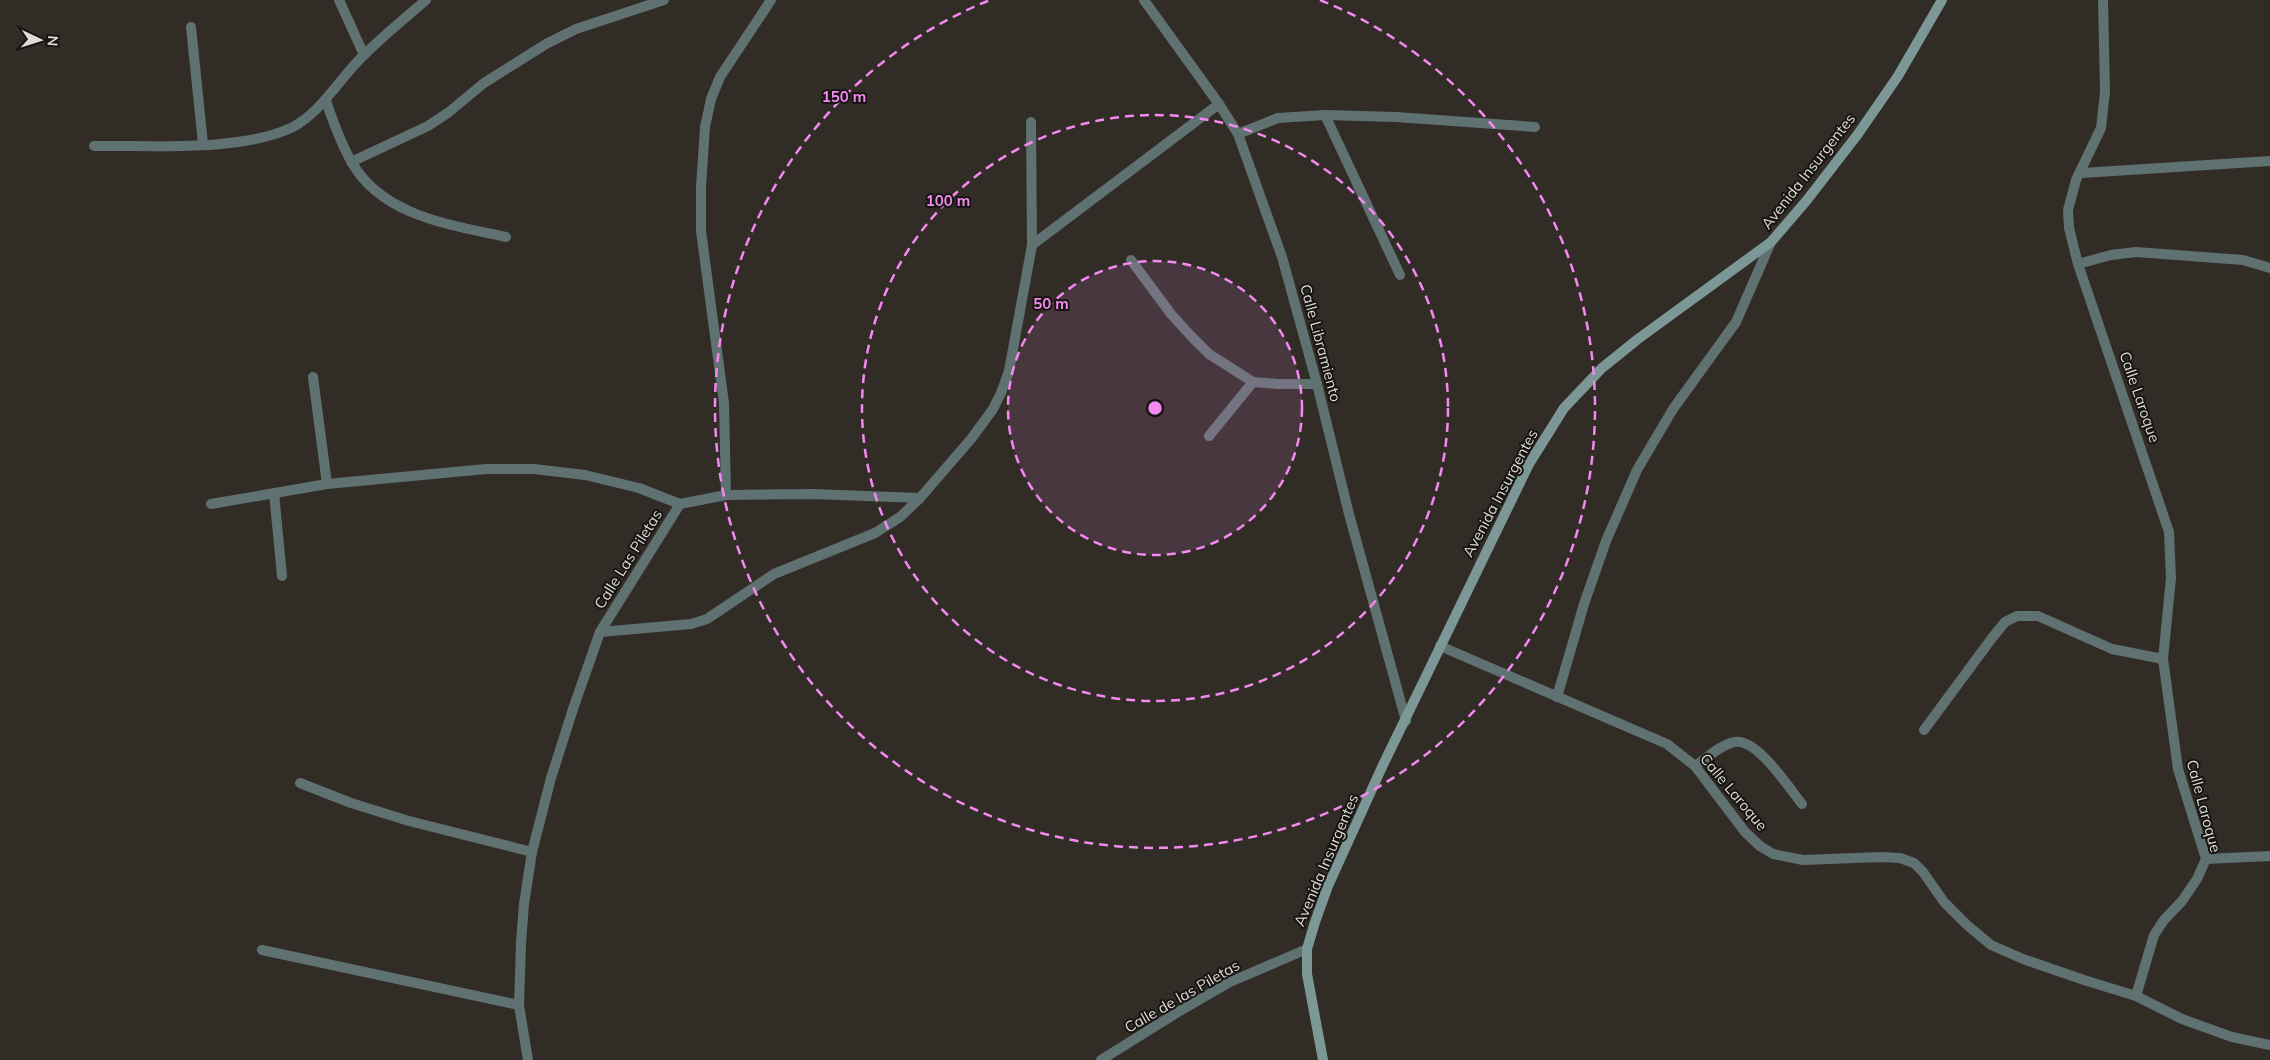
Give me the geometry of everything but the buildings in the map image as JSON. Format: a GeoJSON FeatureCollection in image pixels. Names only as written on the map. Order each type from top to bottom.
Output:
{"type":"FeatureCollection","features":[{"type":"Feature","properties":{"kind":"main road","name":"Avenida Insurgentes"},"geometry":{"type":"LineString","coordinates":[[1323,1060],[1311,1002],[1306,948],[1328,886],[1382,767],[1406,721],[1440,646],[1529,464],[1564,408],[1602,368],[1638,339],[1771,242],[1807,200],[1864,126],[1898,76],[1942,0]]}},
{"type":"Feature","properties":{"kind":"street"},"geometry":{"type":"LineString","coordinates":[[339,0],[364,55]]}},
{"type":"Feature","properties":{"kind":"street"},"geometry":{"type":"LineString","coordinates":[[94,146],[245,142],[292,128],[326,101],[347,72],[426,0]]}},
{"type":"Feature","properties":{"kind":"street"},"geometry":{"type":"LineString","coordinates":[[351,162],[428,126],[450,112],[484,83],[546,44],[600,20],[664,0]]}},
{"type":"Feature","properties":{"kind":"street"},"geometry":{"type":"LineString","coordinates":[[726,495],[724,402],[701,231],[704,127],[711,99],[720,77],[771,0]]}},
{"type":"Feature","properties":{"kind":"street","name":"Calle Libramiento"},"geometry":{"type":"LineString","coordinates":[[1144,0],[1220,104],[1238,134],[1282,257],[1317,384],[1349,514],[1406,721]]}},
{"type":"Feature","properties":{"kind":"street","name":"Calle Laroque"},"geometry":{"type":"LineString","coordinates":[[1440,646],[1667,744],[1695,766],[1745,832],[1760,846],[1773,854],[1803,860],[1900,858],[1914,863],[1923,872],[1944,902],[1991,945],[2076,977],[2136,996],[2154,935],[2164,920],[2182,901],[2197,878],[2206,858],[2178,769],[2163,659],[2171,578],[2169,532],[2078,264],[2069,228],[2068,210],[2071,194],[2101,128],[2104,110],[2103,0]]}},
{"type":"Feature","properties":{"kind":"street"},"geometry":{"type":"LineString","coordinates":[[192,27],[203,144]]}},
{"type":"Feature","properties":{"kind":"street"},"geometry":{"type":"LineString","coordinates":[[326,101],[351,162],[373,190],[422,218],[506,238]]}},
{"type":"Feature","properties":{"kind":"street"},"geometry":{"type":"LineString","coordinates":[[1032,245],[1220,104]]}},
{"type":"Feature","properties":{"kind":"street"},"geometry":{"type":"LineString","coordinates":[[1238,134],[1278,118],[1326,115],[1396,116],[1535,127]]}},
{"type":"Feature","properties":{"kind":"street"},"geometry":{"type":"LineString","coordinates":[[1326,115],[1400,275]]}},
{"type":"Feature","properties":{"kind":"street"},"geometry":{"type":"LineString","coordinates":[[600,632],[691,624],[707,619],[774,574],[875,533],[900,517],[920,498],[971,440],[993,409],[1009,371],[1032,245],[1031,122]]}},
{"type":"Feature","properties":{"kind":"street"},"geometry":{"type":"LineString","coordinates":[[2082,172],[2270,161]]}},
{"type":"Feature","properties":{"kind":"street"},"geometry":{"type":"LineString","coordinates":[[1557,697],[1584,604],[1606,541],[1638,470],[1673,409],[1736,322],[1771,242]]}},
{"type":"Feature","properties":{"kind":"street"},"geometry":{"type":"LineString","coordinates":[[2078,264],[2111,255],[2136,252],[2243,260],[2270,268]]}},
{"type":"Feature","properties":{"kind":"street"},"geometry":{"type":"LineString","coordinates":[[1131,260],[1191,336],[1210,354],[1253,382],[1317,384]]}},
{"type":"Feature","properties":{"kind":"street"},"geometry":{"type":"LineString","coordinates":[[313,376],[328,484]]}},
{"type":"Feature","properties":{"kind":"street"},"geometry":{"type":"LineString","coordinates":[[1209,436],[1253,382]]}},
{"type":"Feature","properties":{"kind":"street"},"geometry":{"type":"LineString","coordinates":[[211,504],[328,484],[486,468],[534,469],[585,475],[639,488],[680,504]]}},
{"type":"Feature","properties":{"kind":"street"},"geometry":{"type":"LineString","coordinates":[[274,492],[282,576]]}},
{"type":"Feature","properties":{"kind":"street","name":"Calle Las Piletas"},"geometry":{"type":"LineString","coordinates":[[528,1060],[519,1005],[522,923],[532,852],[560,751],[600,632],[680,504],[726,495],[813,494],[920,498]]}},
{"type":"Feature","properties":{"kind":"street"},"geometry":{"type":"LineString","coordinates":[[1924,730],[2005,622],[2017,616],[2027,614],[2038,616],[2112,649],[2163,659]]}},
{"type":"Feature","properties":{"kind":"street"},"geometry":{"type":"LineString","coordinates":[[1695,766],[1730,744],[1745,742],[1752,745],[1802,804]]}},
{"type":"Feature","properties":{"kind":"street"},"geometry":{"type":"LineString","coordinates":[[300,783],[351,803],[400,818],[532,852]]}},
{"type":"Feature","properties":{"kind":"street"},"geometry":{"type":"LineString","coordinates":[[2206,858],[2270,856]]}},
{"type":"Feature","properties":{"kind":"street","name":"Calle de las Piletas"},"geometry":{"type":"LineString","coordinates":[[1101,1060],[1230,982],[1306,948]]}},
{"type":"Feature","properties":{"kind":"street"},"geometry":{"type":"LineString","coordinates":[[262,950],[519,1005]]}},
{"type":"Feature","properties":{"kind":"street"},"geometry":{"type":"LineString","coordinates":[[2136,996],[2182,1019],[2232,1037],[2270,1045]]}}]}
